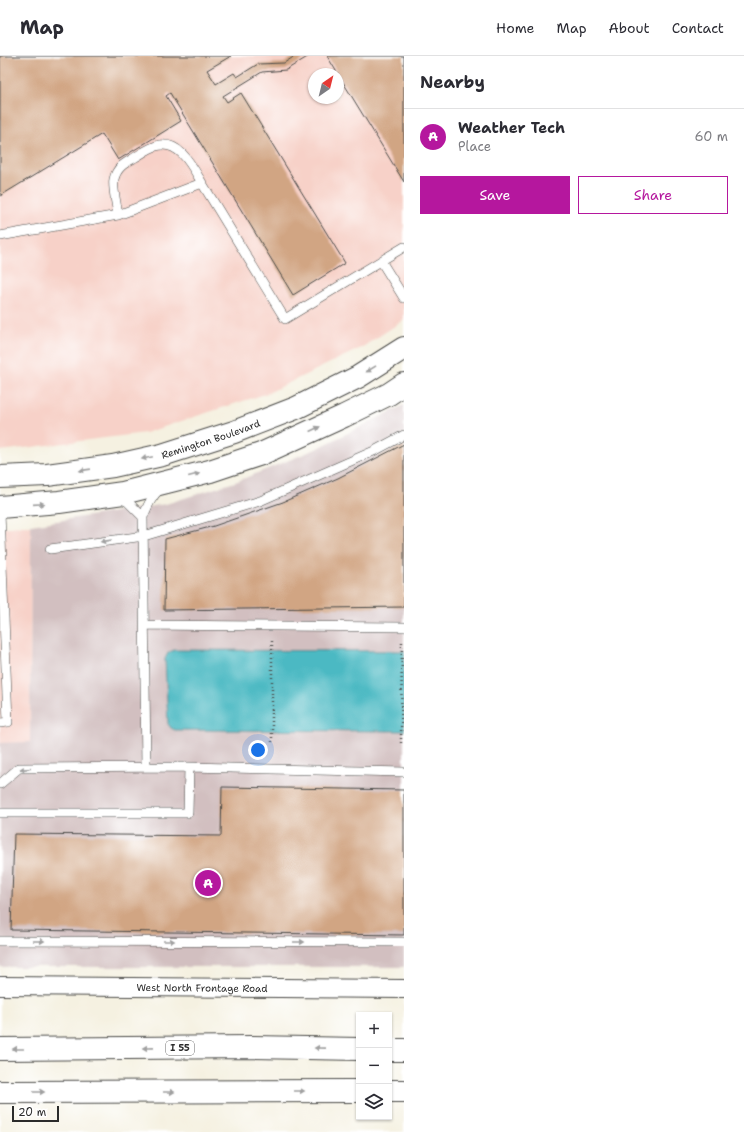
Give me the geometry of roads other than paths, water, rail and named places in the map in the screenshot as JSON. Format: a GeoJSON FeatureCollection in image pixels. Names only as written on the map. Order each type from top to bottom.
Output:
{"type":"FeatureCollection","features":[{"type":"Feature","properties":{"kind":"main road","name":"Remington Boulevard"},"geometry":{"type":"LineString","coordinates":[[0,477],[47,475],[113,466],[162,455],[234,432],[296,408],[358,377],[404,348]]}},
{"type":"Feature","properties":{"kind":"main road"},"geometry":{"type":"LineString","coordinates":[[0,507],[59,502],[114,495],[210,471],[261,454],[389,394],[404,384]]}},
{"type":"Feature","properties":{"kind":"main road","name":"I 55"},"geometry":{"type":"LineString","coordinates":[[0,1049],[253,1047],[356,1049]]}},
{"type":"Feature","properties":{"kind":"main road"},"geometry":{"type":"LineString","coordinates":[[392,1050],[404,1050]]}},
{"type":"Feature","properties":{"kind":"main road"},"geometry":{"type":"LineString","coordinates":[[0,1092],[356,1091]]}},
{"type":"Feature","properties":{"kind":"main road"},"geometry":{"type":"LineString","coordinates":[[392,1091],[404,1091]]}},
{"type":"Feature","properties":{"kind":"street","name":"West North Frontage Road"},"geometry":{"type":"LineString","coordinates":[[0,986],[404,989]]}},
{"type":"Feature","properties":{"kind":"lane"},"geometry":{"type":"LineString","coordinates":[[118,215],[114,180],[117,171],[122,164],[155,146],[167,144],[178,149],[189,161],[285,319],[404,247]]}},
{"type":"Feature","properties":{"kind":"lane"},"geometry":{"type":"LineString","coordinates":[[0,236],[118,215],[202,182]]}},
{"type":"Feature","properties":{"kind":"lane"},"geometry":{"type":"LineString","coordinates":[[381,261],[404,298]]}},
{"type":"Feature","properties":{"kind":"lane"},"geometry":{"type":"LineString","coordinates":[[50,550],[144,536],[260,501],[376,450],[404,434]]}},
{"type":"Feature","properties":{"kind":"lane"},"geometry":{"type":"LineString","coordinates":[[146,768],[144,517],[154,494],[168,482]]}},
{"type":"Feature","properties":{"kind":"lane"},"geometry":{"type":"LineString","coordinates":[[114,495],[128,502],[144,517]]}},
{"type":"Feature","properties":{"kind":"lane"},"geometry":{"type":"LineString","coordinates":[[0,512],[8,722],[0,723]]}},
{"type":"Feature","properties":{"kind":"lane"},"geometry":{"type":"LineString","coordinates":[[145,625],[404,627]]}},
{"type":"Feature","properties":{"kind":"lane"},"geometry":{"type":"LineString","coordinates":[[0,813],[188,813],[189,767]]}},
{"type":"Feature","properties":{"kind":"lane"},"geometry":{"type":"LineString","coordinates":[[0,784],[19,768],[189,767],[404,772]]}},
{"type":"Feature","properties":{"kind":"lane"},"geometry":{"type":"LineString","coordinates":[[0,941],[404,942]]}},
{"type":"Feature","properties":{"kind":"water"},"geometry":{"type":"Polygon","coordinates":[[[174,650],[404,651],[404,731],[175,730],[168,724],[165,659],[168,653],[174,650]]]}},
{"type":"Feature","properties":{"kind":"place","name":"Weather Tech"},"geometry":{"type":"Point","coordinates":[208,883]}}]}
